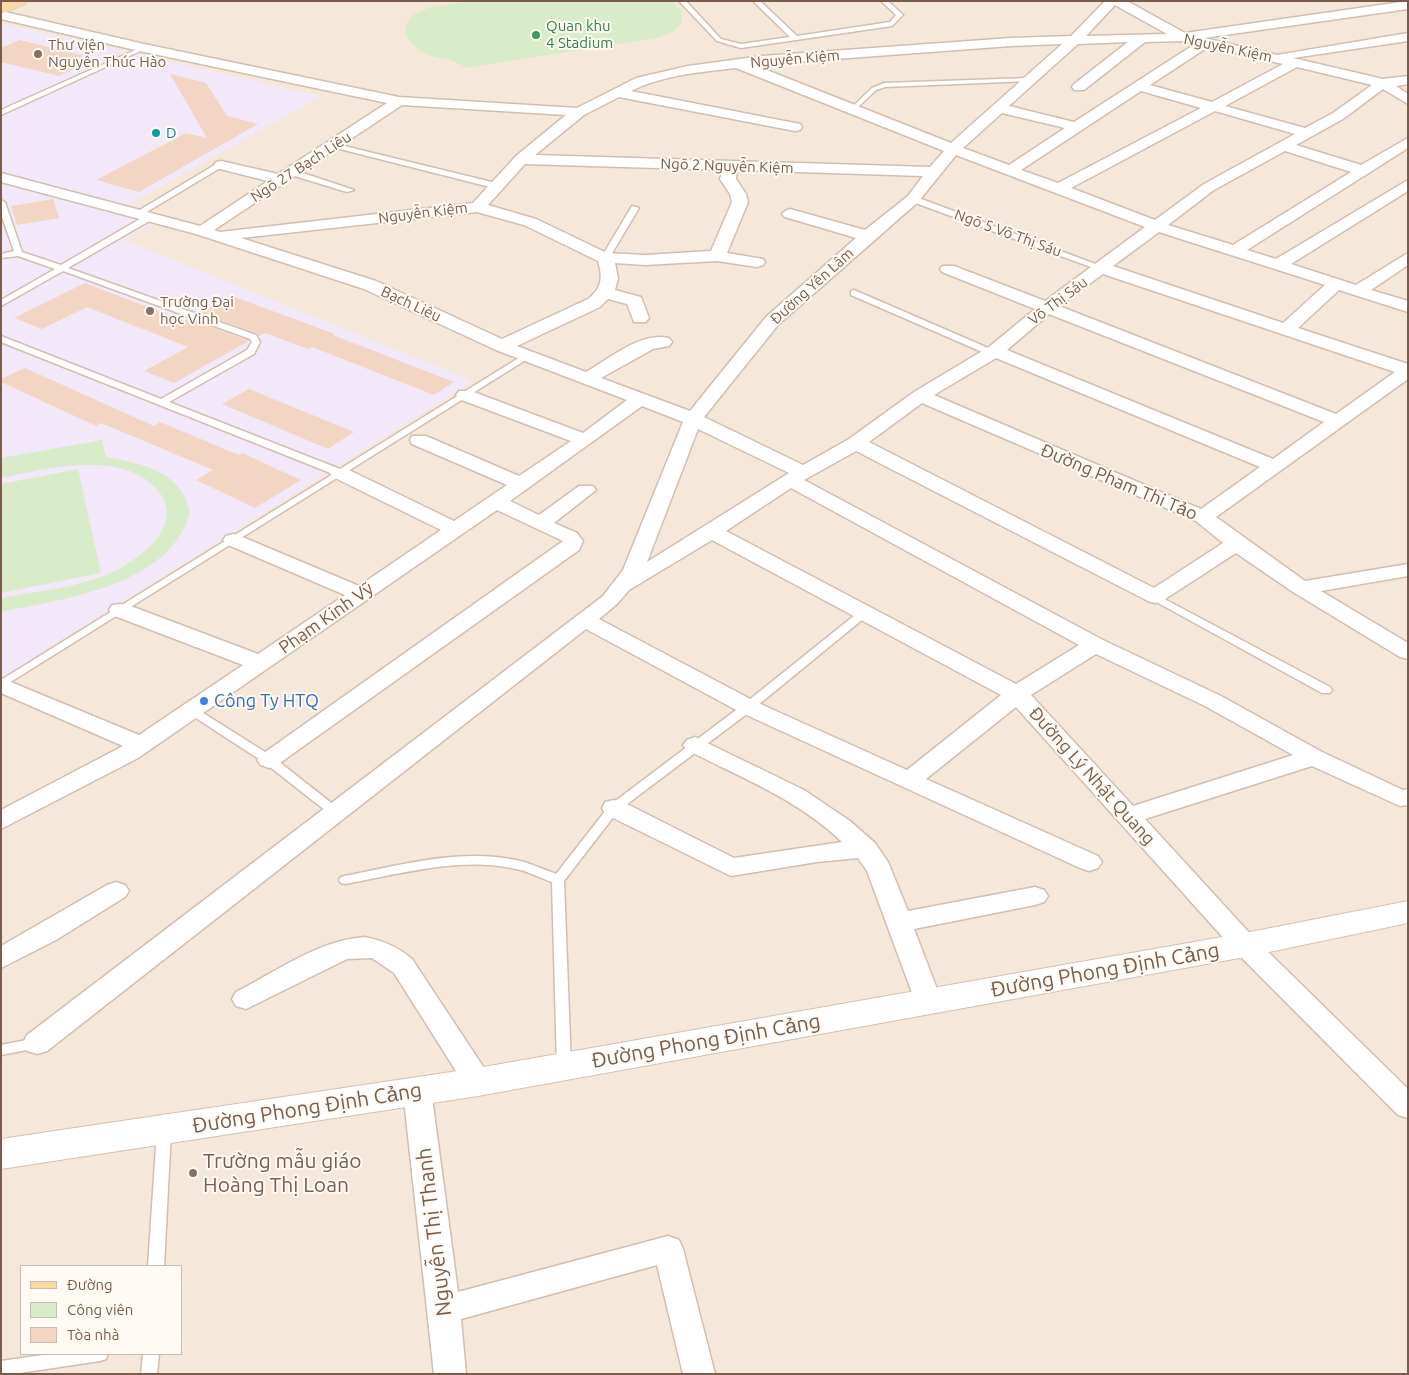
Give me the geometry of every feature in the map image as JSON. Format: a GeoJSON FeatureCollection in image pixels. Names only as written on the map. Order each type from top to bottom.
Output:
{"type":"FeatureCollection","features":[{"type":"Feature","properties":{"kind":"main road"},"geometry":{"type":"LineString","coordinates":[[1,9],[20,1]]}},
{"type":"Feature","properties":{"kind":"street","name":"Đường Yên Lâm"},"geometry":{"type":"LineString","coordinates":[[622,586],[633,571],[693,419],[772,321],[867,236],[913,199],[953,149],[1075,40],[1112,1]]}},
{"type":"Feature","properties":{"kind":"street"},"geometry":{"type":"LineString","coordinates":[[1117,1],[1183,37],[1408,5]]}},
{"type":"Feature","properties":{"kind":"street"},"geometry":{"type":"LineString","coordinates":[[1132,1],[1142,1]]}},
{"type":"Feature","properties":{"kind":"street"},"geometry":{"type":"LineString","coordinates":[[1,14],[144,48],[399,102],[579,112]]}},
{"type":"Feature","properties":{"kind":"street","name":"Nguyễn Kiệm"},"geometry":{"type":"LineString","coordinates":[[220,236],[478,207],[521,159],[579,112],[641,82],[688,70],[762,60],[1011,42],[1183,37],[1383,83],[1408,100]]}},
{"type":"Feature","properties":{"kind":"street"},"geometry":{"type":"LineString","coordinates":[[1270,58],[1408,37]]}},
{"type":"Feature","properties":{"kind":"street"},"geometry":{"type":"LineString","coordinates":[[1079,87],[1141,38]]}},
{"type":"Feature","properties":{"kind":"street"},"geometry":{"type":"LineString","coordinates":[[1011,170],[1206,42]]}},
{"type":"Feature","properties":{"kind":"street"},"geometry":{"type":"LineString","coordinates":[[1061,188],[1295,63]]}},
{"type":"Feature","properties":{"kind":"street"},"geometry":{"type":"LineString","coordinates":[[739,64],[953,149],[1061,188],[1157,226],[1276,266],[1408,307]]}},
{"type":"Feature","properties":{"kind":"street","name":"Võ Thị Sáu"},"geometry":{"type":"LineString","coordinates":[[622,586],[712,532],[797,476],[856,443],[920,396],[993,352],[1046,308],[1209,187],[1338,116],[1383,83],[1408,80]]}},
{"type":"Feature","properties":{"kind":"street"},"geometry":{"type":"LineString","coordinates":[[1140,86],[1307,133]]}},
{"type":"Feature","properties":{"kind":"street"},"geometry":{"type":"LineString","coordinates":[[617,93],[795,127]]}},
{"type":"Feature","properties":{"kind":"street","name":"Ngõ 27 Bạch Liêu"},"geometry":{"type":"LineString","coordinates":[[202,231],[399,102]]}},
{"type":"Feature","properties":{"kind":"street"},"geometry":{"type":"LineString","coordinates":[[998,108],[1077,127]]}},
{"type":"Feature","properties":{"kind":"street"},"geometry":{"type":"LineString","coordinates":[[1233,252],[1408,142]]}},
{"type":"Feature","properties":{"kind":"street"},"geometry":{"type":"LineString","coordinates":[[1284,146],[1362,170]]}},
{"type":"Feature","properties":{"kind":"street","name":"Ngõ 2 Nguyễn Kiệm"},"geometry":{"type":"LineString","coordinates":[[521,159],[934,172]]}},
{"type":"Feature","properties":{"kind":"street"},"geometry":{"type":"LineString","coordinates":[[221,164],[286,175]]}},
{"type":"Feature","properties":{"kind":"street"},"geometry":{"type":"LineString","coordinates":[[717,256],[740,202],[738,194],[728,179],[731,166]]}},
{"type":"Feature","properties":{"kind":"street","name":"Bạch Liêu"},"geometry":{"type":"LineString","coordinates":[[1,177],[220,236],[370,285],[502,346],[693,419],[1095,645],[1213,701],[1314,757],[1400,798],[1408,797]]}},
{"type":"Feature","properties":{"kind":"street"},"geometry":{"type":"LineString","coordinates":[[1276,266],[1408,184]]}},
{"type":"Feature","properties":{"kind":"street"},"geometry":{"type":"LineString","coordinates":[[478,207],[530,222],[605,258],[645,260],[717,256],[757,262]]}},
{"type":"Feature","properties":{"kind":"street"},"geometry":{"type":"LineString","coordinates":[[790,214],[867,236]]}},
{"type":"Feature","properties":{"kind":"street"},"geometry":{"type":"LineString","coordinates":[[502,346],[594,303],[607,293],[610,283],[605,258]]}},
{"type":"Feature","properties":{"kind":"street"},"geometry":{"type":"LineString","coordinates":[[1358,291],[1408,258]]}},
{"type":"Feature","properties":{"kind":"street"},"geometry":{"type":"LineString","coordinates":[[1102,268],[1408,371]]}},
{"type":"Feature","properties":{"kind":"street"},"geometry":{"type":"LineString","coordinates":[[948,269],[1338,421]]}},
{"type":"Feature","properties":{"kind":"street"},"geometry":{"type":"LineString","coordinates":[[1286,329],[1336,284]]}},
{"type":"Feature","properties":{"kind":"street"},"geometry":{"type":"LineString","coordinates":[[607,293],[634,301],[640,318]]}},
{"type":"Feature","properties":{"kind":"street"},"geometry":{"type":"LineString","coordinates":[[586,379],[648,344],[663,342]]}},
{"type":"Feature","properties":{"kind":"street"},"geometry":{"type":"LineString","coordinates":[[993,352],[1274,466]]}},
{"type":"Feature","properties":{"kind":"street"},"geometry":{"type":"LineString","coordinates":[[1204,517],[1408,371]]}},
{"type":"Feature","properties":{"kind":"street"},"geometry":{"type":"LineString","coordinates":[[465,395],[585,440]]}},
{"type":"Feature","properties":{"kind":"street","name":"Đường Pham Thi Tảo"},"geometry":{"type":"LineString","coordinates":[[920,396],[1204,517],[1236,544],[1300,588],[1408,652]]}},
{"type":"Feature","properties":{"kind":"street","name":"Phạm Kinh Vỹ"},"geometry":{"type":"LineString","coordinates":[[5,815],[141,745],[585,440],[641,398]]}},
{"type":"Feature","properties":{"kind":"street"},"geometry":{"type":"LineString","coordinates":[[419,440],[521,484]]}},
{"type":"Feature","properties":{"kind":"street"},"geometry":{"type":"LineString","coordinates":[[856,443],[1155,597],[1236,544]]}},
{"type":"Feature","properties":{"kind":"street"},"geometry":{"type":"LineString","coordinates":[[340,474],[455,529]]}},
{"type":"Feature","properties":{"kind":"street"},"geometry":{"type":"LineString","coordinates":[[540,524],[586,490]]}},
{"type":"Feature","properties":{"kind":"street"},"geometry":{"type":"LineString","coordinates":[[269,760],[572,546],[573,541],[570,536],[540,524],[495,501]]}},
{"type":"Feature","properties":{"kind":"street","name":"Đường Lý Nhật Quang"},"geometry":{"type":"LineString","coordinates":[[712,532],[1018,694],[1245,945],[1408,1107]]}},
{"type":"Feature","properties":{"kind":"street"},"geometry":{"type":"LineString","coordinates":[[233,540],[360,594]]}},
{"type":"Feature","properties":{"kind":"street"},"geometry":{"type":"LineString","coordinates":[[1300,588],[1408,570]]}},
{"type":"Feature","properties":{"kind":"street"},"geometry":{"type":"LineString","coordinates":[[37,1043],[610,600],[622,586]]}},
{"type":"Feature","properties":{"kind":"street"},"geometry":{"type":"LineString","coordinates":[[120,610],[260,663]]}},
{"type":"Feature","properties":{"kind":"street"},"geometry":{"type":"LineString","coordinates":[[584,620],[748,707],[1089,862]]}},
{"type":"Feature","properties":{"kind":"street"},"geometry":{"type":"LineString","coordinates":[[909,780],[1018,694],[1095,645]]}},
{"type":"Feature","properties":{"kind":"street"},"geometry":{"type":"LineString","coordinates":[[1,685],[141,745]]}},
{"type":"Feature","properties":{"kind":"street"},"geometry":{"type":"LineString","coordinates":[[695,745],[812,804],[866,849],[879,868],[928,1002]]}},
{"type":"Feature","properties":{"kind":"street"},"geometry":{"type":"LineString","coordinates":[[1128,816],[1314,757]]}},
{"type":"Feature","properties":{"kind":"street"},"geometry":{"type":"LineString","coordinates":[[614,808],[731,867],[817,853],[866,849]]}},
{"type":"Feature","properties":{"kind":"street"},"geometry":{"type":"LineString","coordinates":[[1,958],[47,933],[116,891]]}},
{"type":"Feature","properties":{"kind":"street"},"geometry":{"type":"LineString","coordinates":[[900,922],[1035,896]]}},
{"type":"Feature","properties":{"kind":"street","name":"Đường Phong Định Cảng"},"geometry":{"type":"LineString","coordinates":[[1,1154],[164,1131],[417,1090],[478,1082],[1245,945],[1408,912]]}},
{"type":"Feature","properties":{"kind":"street"},"geometry":{"type":"LineString","coordinates":[[246,1000],[337,952],[359,947],[381,950],[395,958],[403,966],[478,1082]]}},
{"type":"Feature","properties":{"kind":"street","name":"Nguyễn Thị Thanh"},"geometry":{"type":"LineString","coordinates":[[417,1090],[450,1374]]}},
{"type":"Feature","properties":{"kind":"street"},"geometry":{"type":"LineString","coordinates":[[444,1310],[668,1249],[698,1374]]}},
{"type":"Feature","properties":{"kind":"lane"},"geometry":{"type":"LineString","coordinates":[[682,1],[724,43],[748,46],[892,24],[900,15],[884,1]]}},
{"type":"Feature","properties":{"kind":"lane"},"geometry":{"type":"LineString","coordinates":[[756,1],[795,38]]}},
{"type":"Feature","properties":{"kind":"lane"},"geometry":{"type":"LineString","coordinates":[[1,113],[144,48]]}},
{"type":"Feature","properties":{"kind":"lane"},"geometry":{"type":"LineString","coordinates":[[852,109],[874,89],[884,85],[1028,80]]}},
{"type":"Feature","properties":{"kind":"lane"},"geometry":{"type":"LineString","coordinates":[[335,145],[497,186]]}},
{"type":"Feature","properties":{"kind":"lane"},"geometry":{"type":"LineString","coordinates":[[1,304],[62,269],[221,164]]}},
{"type":"Feature","properties":{"kind":"lane"},"geometry":{"type":"LineString","coordinates":[[286,175],[350,190]]}},
{"type":"Feature","properties":{"kind":"lane","name":"Ngõ 5 Võ Thị Sáu"},"geometry":{"type":"LineString","coordinates":[[913,199],[1102,268]]}},
{"type":"Feature","properties":{"kind":"lane"},"geometry":{"type":"LineString","coordinates":[[1,202],[19,253]]}},
{"type":"Feature","properties":{"kind":"lane"},"geometry":{"type":"LineString","coordinates":[[605,258],[636,208]]}},
{"type":"Feature","properties":{"kind":"lane"},"geometry":{"type":"LineString","coordinates":[[1,256],[19,253],[253,337],[256,342],[251,352],[161,403]]}},
{"type":"Feature","properties":{"kind":"lane"},"geometry":{"type":"LineString","coordinates":[[854,293],[993,352]]}},
{"type":"Feature","properties":{"kind":"lane"},"geometry":{"type":"LineString","coordinates":[[1,339],[340,474]]}},
{"type":"Feature","properties":{"kind":"lane"},"geometry":{"type":"LineString","coordinates":[[1,348],[12,343]]}},
{"type":"Feature","properties":{"kind":"lane"},"geometry":{"type":"LineString","coordinates":[[1,685],[528,356]]}},
{"type":"Feature","properties":{"kind":"lane"},"geometry":{"type":"LineString","coordinates":[[1155,597],[1326,690]]}},
{"type":"Feature","properties":{"kind":"lane"},"geometry":{"type":"LineString","coordinates":[[564,1066],[558,880],[614,808],[695,745],[748,707],[864,613]]}},
{"type":"Feature","properties":{"kind":"lane"},"geometry":{"type":"LineString","coordinates":[[192,710],[269,760],[335,812]]}},
{"type":"Feature","properties":{"kind":"lane"},"geometry":{"type":"LineString","coordinates":[[345,880],[415,867],[470,860],[516,864],[558,880]]}},
{"type":"Feature","properties":{"kind":"lane"},"geometry":{"type":"LineString","coordinates":[[1,1050],[37,1043]]}},
{"type":"Feature","properties":{"kind":"lane"},"geometry":{"type":"LineString","coordinates":[[156,1265],[164,1131]]}},
{"type":"Feature","properties":{"kind":"lane"},"geometry":{"type":"LineString","coordinates":[[1,1368],[93,1355]]}},
{"type":"Feature","properties":{"kind":"lane"},"geometry":{"type":"LineString","coordinates":[[149,1374],[151,1355]]}},
{"type":"Feature","properties":{"kind":"shaded area"},"geometry":{"type":"Polygon","coordinates":[[[1,1],[1408,1],[1408,1374],[1,1374],[1,1]]]}},
{"type":"Feature","properties":{"kind":"shaded area","name":"Trường Đại học Vinh"},"geometry":{"type":"Polygon","coordinates":[[[1,23],[321,96],[114,213],[154,223],[124,240],[473,381],[1,678],[1,23]]]}},
{"type":"Feature","properties":{"kind":"green space","name":"Quan khu 4 Stadium"},"geometry":{"type":"Polygon","coordinates":[[[478,1],[671,1],[682,11],[682,23],[673,32],[657,38],[464,68],[451,60],[426,54],[408,38],[406,25],[411,17],[420,11],[444,5],[478,1]]]}},
{"type":"Feature","properties":{"kind":"green space"},"geometry":{"type":"Polygon","coordinates":[[[102,440],[106,457],[146,466],[179,487],[186,498],[190,512],[179,537],[161,557],[138,573],[112,585],[83,594],[1,612],[1,598],[81,583],[126,565],[153,544],[163,530],[167,510],[160,493],[140,476],[122,469],[81,465],[39,470],[1,478],[1,458],[102,440]]]}},
{"type":"Feature","properties":{"kind":"green space"},"geometry":{"type":"Polygon","coordinates":[[[78,469],[101,573],[1,593],[1,484],[78,469]]]}},
{"type":"Feature","properties":{"kind":"building","name":"Thư viện Nguyễn Thúc Hào"},"geometry":{"type":"Polygon","coordinates":[[[20,40],[97,59],[59,76],[1,62],[1,48],[20,40]]]}},
{"type":"Feature","properties":{"kind":"building"},"geometry":{"type":"Polygon","coordinates":[[[170,74],[206,83],[227,116],[258,124],[139,192],[96,180],[186,133],[207,138],[170,74]]]}},
{"type":"Feature","properties":{"kind":"building"},"geometry":{"type":"Polygon","coordinates":[[[53,199],[59,218],[17,225],[11,206],[53,199]]]}},
{"type":"Feature","properties":{"kind":"building"},"geometry":{"type":"Polygon","coordinates":[[[85,283],[184,321],[189,319],[249,341],[174,383],[144,371],[188,347],[87,307],[42,329],[14,318],[85,283]]]}},
{"type":"Feature","properties":{"kind":"building"},"geometry":{"type":"Polygon","coordinates":[[[232,296],[335,334],[333,335],[454,382],[434,395],[312,347],[308,349],[265,333],[259,336],[257,333],[200,313],[232,296]]]}},
{"type":"Feature","properties":{"kind":"building"},"geometry":{"type":"Polygon","coordinates":[[[25,368],[154,426],[160,422],[239,455],[242,453],[301,480],[255,508],[196,480],[213,470],[101,423],[96,426],[1,382],[1,379],[25,368]]]}},
{"type":"Feature","properties":{"kind":"building"},"geometry":{"type":"Polygon","coordinates":[[[249,389],[354,432],[328,449],[222,404],[249,389]]]}},
{"type":"Feature","properties":{"kind":"place","name":"Quan khu 4 Stadium"},"geometry":{"type":"Point","coordinates":[536,35]}},
{"type":"Feature","properties":{"kind":"place","name":"Thư viện Nguyễn Thúc Hào"},"geometry":{"type":"Point","coordinates":[38,54]}},
{"type":"Feature","properties":{"kind":"place","name":"D"},"geometry":{"type":"Point","coordinates":[156,133]}},
{"type":"Feature","properties":{"kind":"place","name":"Trường Đại học Vinh"},"geometry":{"type":"Point","coordinates":[150,311]}},
{"type":"Feature","properties":{"kind":"place","name":"Công Ty HTQ"},"geometry":{"type":"Point","coordinates":[204,701]}},
{"type":"Feature","properties":{"kind":"place","name":"Trường mẫu giáo Hoàng Thị Loan"},"geometry":{"type":"Point","coordinates":[193,1173]}}]}
